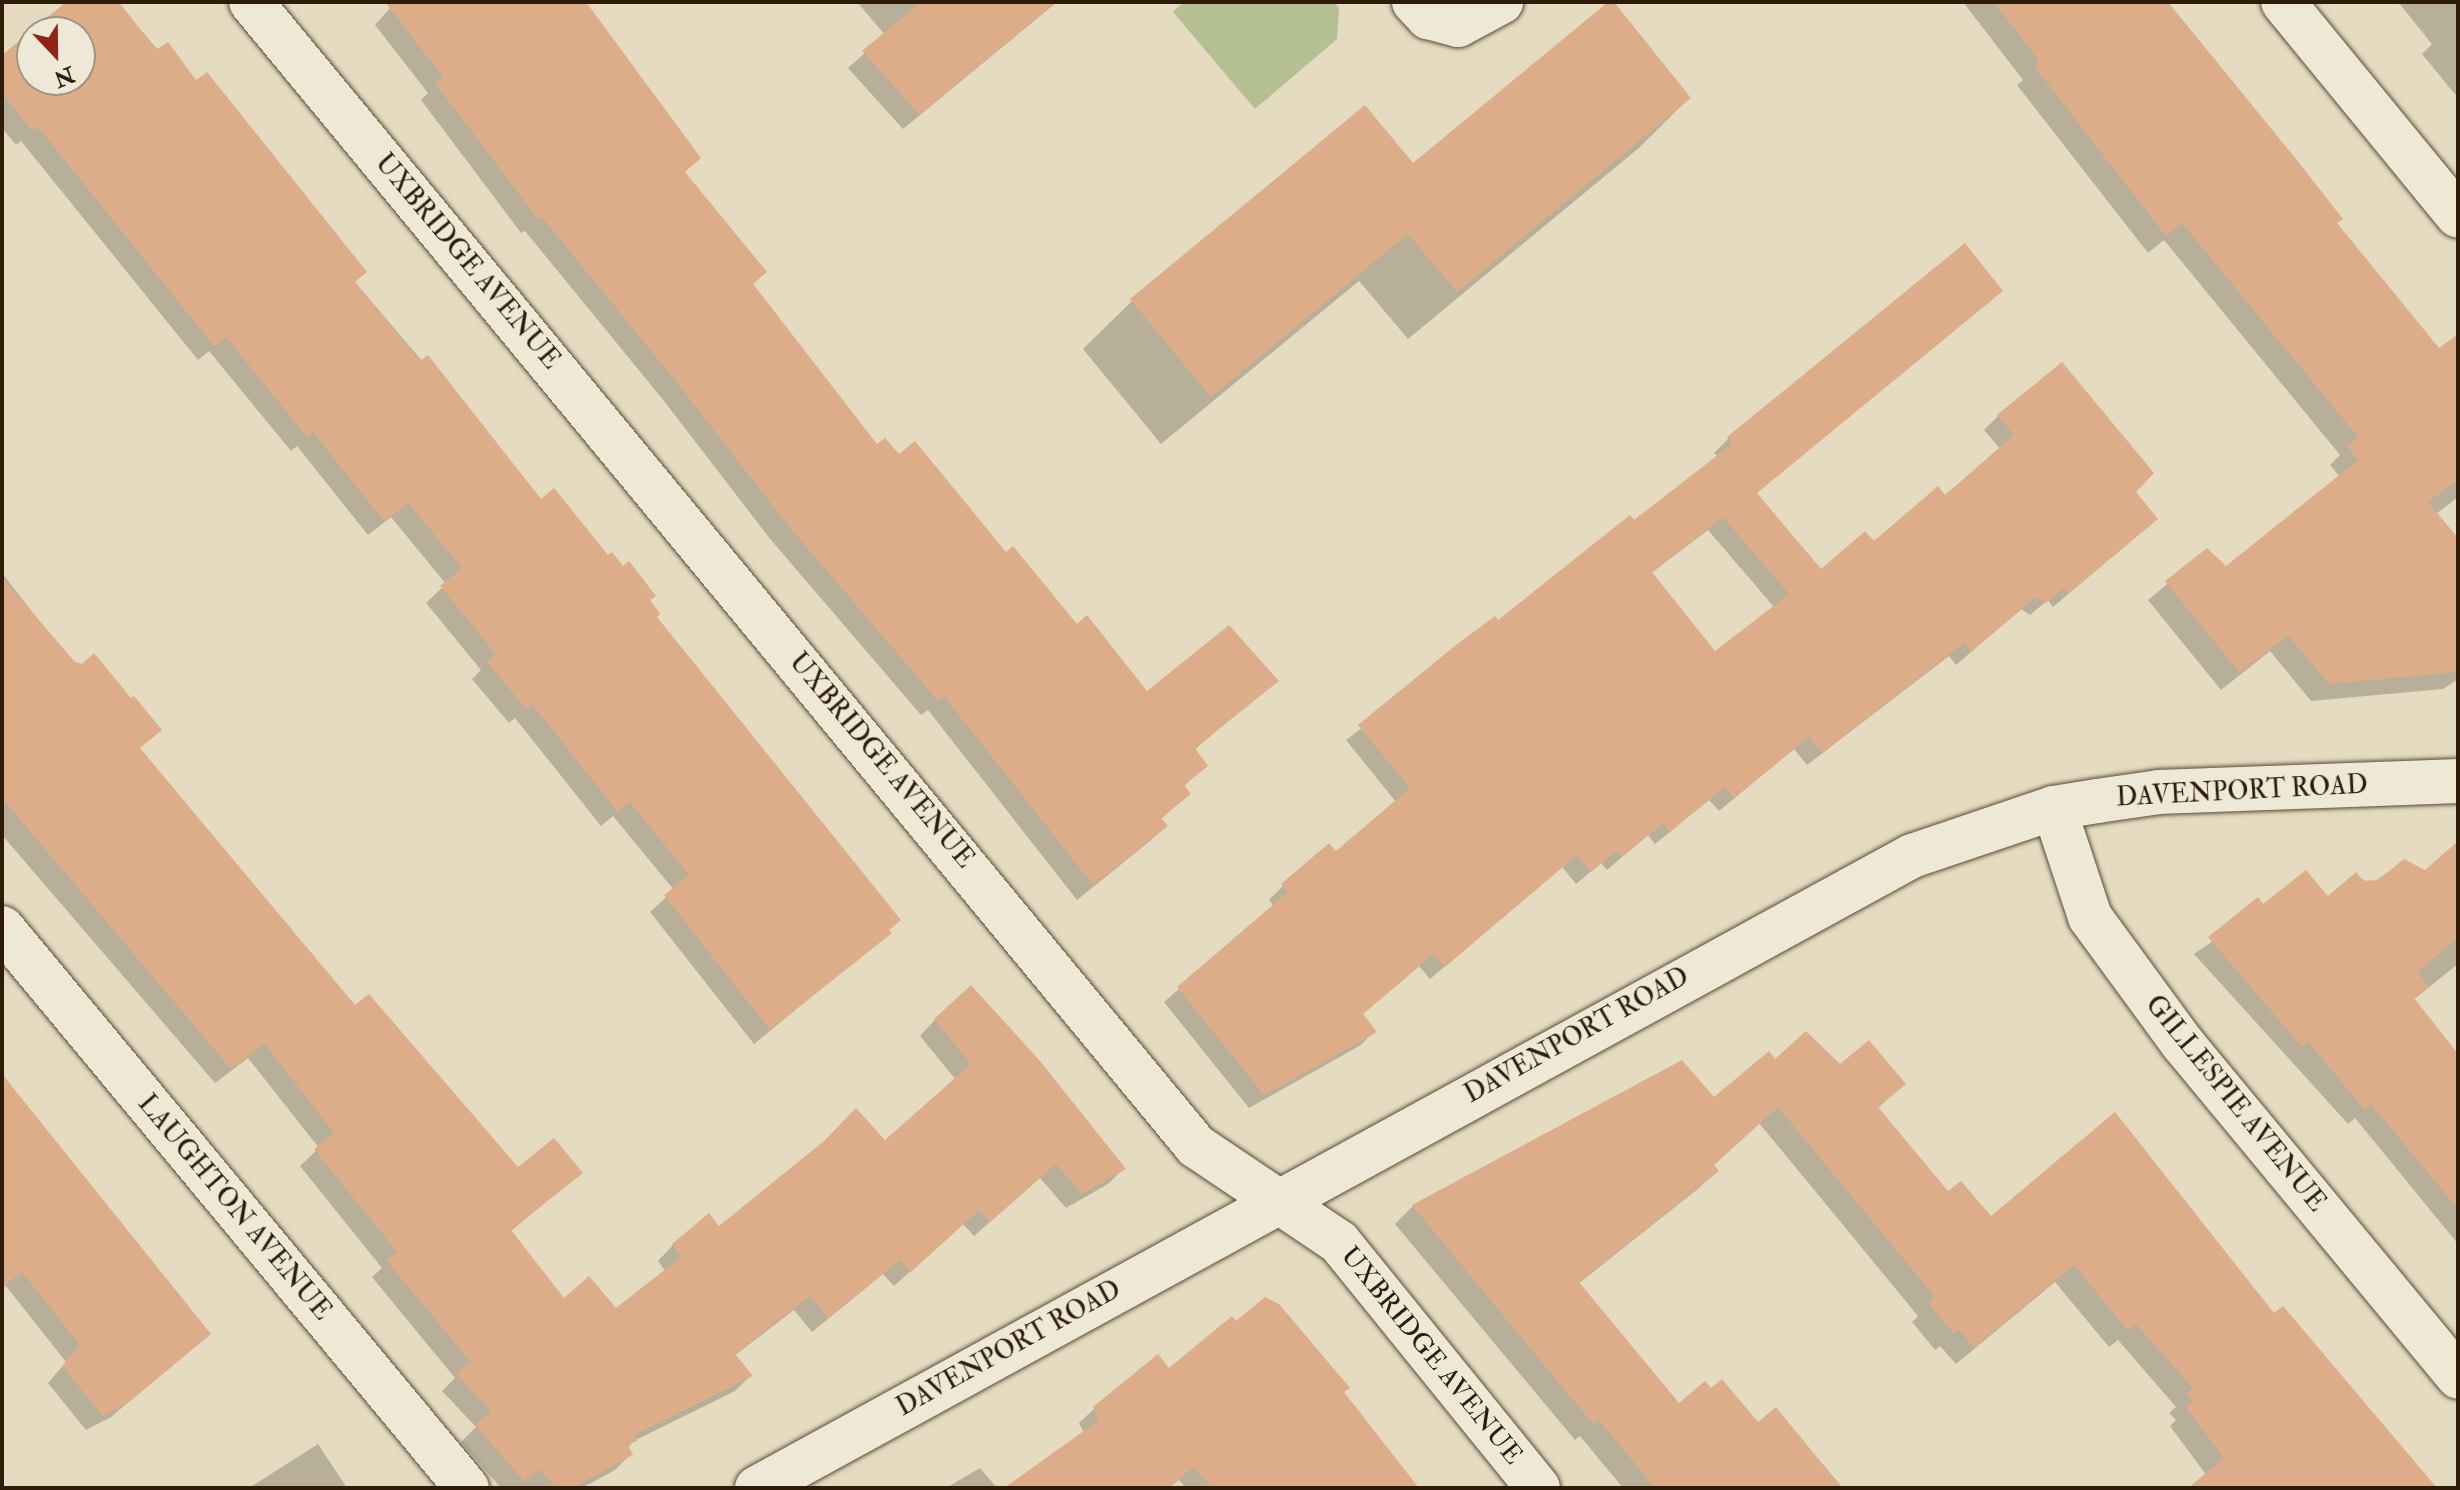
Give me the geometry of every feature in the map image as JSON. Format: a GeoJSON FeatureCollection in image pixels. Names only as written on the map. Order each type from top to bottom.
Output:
{"type":"FeatureCollection","features":[{"type":"Feature","properties":{"kind":"street","name":"UXBRIDGE AVENUE"},"geometry":{"type":"LineString","coordinates":[[251,2],[1196,1146],[1282,1199],[1339,1242],[1538,1488]]}},
{"type":"Feature","properties":{"kind":"street"},"geometry":{"type":"LineString","coordinates":[[1414,2],[1428,17],[1458,25],[1501,2]]}},
{"type":"Feature","properties":{"kind":"street"},"geometry":{"type":"LineString","coordinates":[[2283,2],[2458,216]]}},
{"type":"Feature","properties":{"kind":"street","name":"DAVENPORT ROAD"},"geometry":{"type":"LineString","coordinates":[[757,1488],[1845,889],[1912,856],[2054,808],[2159,792],[2458,781]]}},
{"type":"Feature","properties":{"kind":"street","name":"GILLESPIE AVENUE"},"geometry":{"type":"LineString","coordinates":[[2054,808],[2090,917],[2183,1044],[2458,1377]]}},
{"type":"Feature","properties":{"kind":"street","name":"LAUGHTON AVENUE"},"geometry":{"type":"LineString","coordinates":[[2,928],[467,1488]]}},
{"type":"Feature","properties":{"kind":"green space"},"geometry":{"type":"Polygon","coordinates":[[[1184,2],[1334,2],[1339,8],[1337,39],[1255,109],[1173,12],[1184,2]]]}},
{"type":"Feature","properties":{"kind":"building"},"geometry":{"type":"Polygon","coordinates":[[[66,2],[119,2],[156,50],[168,42],[196,80],[207,72],[367,272],[355,282],[420,361],[428,355],[541,499],[554,488],[608,555],[612,552],[623,566],[629,561],[656,596],[650,600],[660,614],[657,617],[901,920],[889,930],[892,933],[770,1030],[664,895],[689,875],[630,802],[618,812],[532,704],[526,709],[487,662],[496,654],[440,586],[462,568],[408,503],[384,521],[313,432],[307,437],[226,337],[214,346],[38,127],[32,131],[2,93],[2,55],[16,43],[16,96],[96,96],[96,16],[49,16],[66,2]]]}},
{"type":"Feature","properties":{"kind":"building"},"geometry":{"type":"Polygon","coordinates":[[[385,2],[586,2],[701,158],[685,172],[767,272],[753,284],[877,444],[885,438],[899,454],[915,441],[1006,552],[1013,546],[1077,624],[1087,615],[1147,691],[1229,625],[1279,681],[1195,748],[1208,766],[1184,785],[1191,794],[1161,818],[1168,826],[1093,885],[944,696],[938,701],[787,524],[679,385],[541,216],[538,219],[435,83],[443,77],[385,2]]]}},
{"type":"Feature","properties":{"kind":"building"},"geometry":{"type":"Polygon","coordinates":[[[921,2],[1056,2],[920,115],[862,51],[921,2]]]}},
{"type":"Feature","properties":{"kind":"building"},"geometry":{"type":"Polygon","coordinates":[[[1608,2],[1614,2],[1691,98],[1457,292],[1408,234],[1211,397],[1130,299],[1365,105],[1413,163],[1608,2]]]}},
{"type":"Feature","properties":{"kind":"building"},"geometry":{"type":"Polygon","coordinates":[[[1994,2],[2168,2],[2343,219],[2337,223],[2439,348],[2458,334],[2458,480],[2428,502],[2458,538],[2458,672],[2329,684],[2288,635],[2240,673],[2165,581],[2207,548],[2226,566],[2358,460],[2347,446],[2358,437],[2182,223],[2166,236],[2034,66],[2040,62],[1994,2]]]}},
{"type":"Feature","properties":{"kind":"building"},"geometry":{"type":"Polygon","coordinates":[[[1965,243],[2003,291],[1757,493],[1821,569],[1865,531],[1874,541],[1938,486],[1945,495],[2014,435],[1997,415],[2062,362],[2154,473],[2136,492],[2158,519],[2068,594],[2063,588],[2046,603],[2036,597],[1971,652],[1964,643],[1822,753],[1809,737],[1734,798],[1724,787],[1670,832],[1663,823],[1622,857],[1616,851],[1591,872],[1577,855],[1445,967],[1434,954],[1363,1014],[1377,1032],[1264,1095],[1177,987],[1288,892],[1281,884],[1329,843],[1336,851],[1410,788],[1358,725],[1456,645],[1495,616],[1498,620],[1630,515],[1634,520],[1732,444],[1727,437],[1965,243]],[[1723,517],[1652,572],[1715,651],[1789,594],[1723,517]]]}},
{"type":"Feature","properties":{"kind":"building"},"geometry":{"type":"Polygon","coordinates":[[[2,577],[75,662],[82,664],[94,653],[131,698],[134,696],[162,730],[140,748],[355,1005],[369,994],[518,1167],[554,1138],[583,1173],[511,1230],[564,1298],[589,1276],[616,1308],[681,1257],[672,1244],[709,1213],[719,1226],[824,1141],[856,1108],[885,1140],[971,1064],[934,1019],[971,985],[1040,1061],[1126,1169],[1082,1194],[1056,1164],[990,1222],[979,1210],[911,1272],[900,1260],[828,1318],[810,1296],[735,1354],[753,1376],[634,1435],[638,1440],[628,1445],[633,1455],[572,1488],[556,1488],[539,1469],[524,1481],[475,1425],[491,1411],[456,1374],[470,1361],[386,1260],[397,1252],[314,1149],[334,1133],[265,1044],[231,1069],[2,798],[2,577]]]}},
{"type":"Feature","properties":{"kind":"building"},"geometry":{"type":"Polygon","coordinates":[[[2458,841],[2458,937],[2418,972],[2429,987],[2414,998],[2458,1054],[2458,1209],[2371,1104],[2365,1110],[2308,1042],[2302,1047],[2208,937],[2258,897],[2263,904],[2306,870],[2328,896],[2356,872],[2363,881],[2378,880],[2404,859],[2425,870],[2458,841]]]}},
{"type":"Feature","properties":{"kind":"building"},"geometry":{"type":"Polygon","coordinates":[[[1806,1031],[1840,1064],[1869,1040],[1906,1084],[1878,1107],[1948,1191],[1961,1181],[1991,1216],[2115,1112],[2274,1313],[2283,1306],[2437,1488],[2188,1488],[2224,1458],[2186,1407],[2193,1402],[2186,1394],[2193,1388],[2136,1324],[2128,1331],[2074,1265],[1974,1348],[1959,1329],[1954,1334],[1928,1303],[1935,1297],[1778,1107],[1714,1165],[1719,1171],[1579,1282],[1679,1403],[1705,1381],[1711,1388],[1722,1379],[1758,1422],[1776,1407],[1842,1488],[1655,1488],[1599,1420],[1593,1424],[1412,1205],[1682,1060],[1714,1097],[1769,1051],[1775,1059],[1806,1031]]]}},
{"type":"Feature","properties":{"kind":"building"},"geometry":{"type":"Polygon","coordinates":[[[2,1074],[211,1334],[129,1402],[103,1416],[62,1366],[80,1345],[22,1272],[2,1288],[2,1074]]]}},
{"type":"Feature","properties":{"kind":"building"},"geometry":{"type":"Polygon","coordinates":[[[1265,1297],[1279,1304],[1350,1388],[1344,1392],[1419,1488],[1212,1488],[1194,1467],[1168,1488],[1004,1488],[1099,1420],[1093,1407],[1158,1354],[1169,1368],[1232,1316],[1236,1321],[1265,1297]]]}}]}
